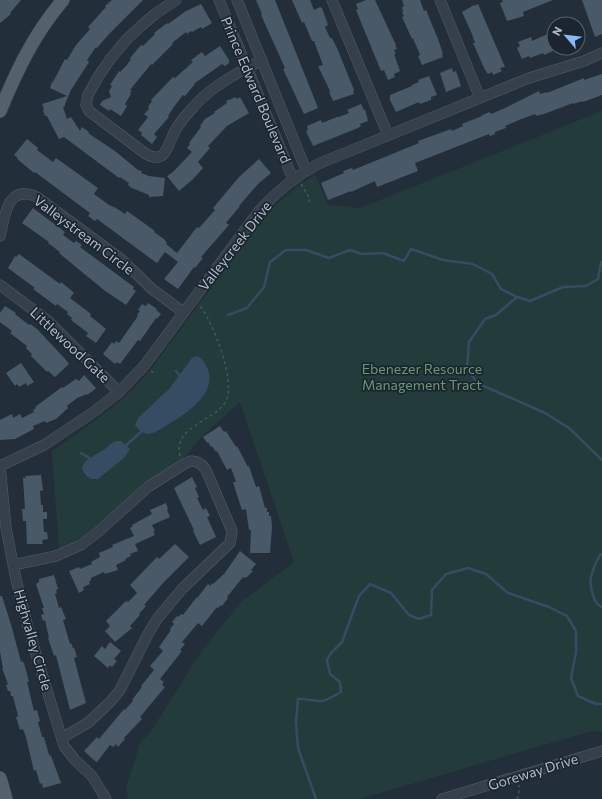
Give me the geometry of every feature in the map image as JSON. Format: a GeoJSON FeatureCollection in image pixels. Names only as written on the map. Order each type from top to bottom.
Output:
{"type":"FeatureCollection","features":[{"type":"Feature","properties":{"kind":"main road"},"geometry":{"type":"LineString","coordinates":[[0,111],[26,53],[46,21],[63,0]]}},
{"type":"Feature","properties":{"kind":"main road"},"geometry":{"type":"LineString","coordinates":[[0,778],[6,799]]}},
{"type":"Feature","properties":{"kind":"street"},"geometry":{"type":"LineString","coordinates":[[176,0],[141,26],[111,58],[88,95],[86,105],[89,112],[146,154],[152,157],[160,156],[164,152],[179,125],[198,101],[218,84],[262,60]]}},
{"type":"Feature","properties":{"kind":"street","name":"Prince Edward Boulevard"},"geometry":{"type":"LineString","coordinates":[[219,0],[246,68],[297,181]]}},
{"type":"Feature","properties":{"kind":"street","name":"Prince Edward Boulevard"},"geometry":{"type":"LineString","coordinates":[[237,0],[306,170]]}},
{"type":"Feature","properties":{"kind":"street"},"geometry":{"type":"LineString","coordinates":[[332,0],[388,135]]}},
{"type":"Feature","properties":{"kind":"street"},"geometry":{"type":"LineString","coordinates":[[440,0],[480,98]]}},
{"type":"Feature","properties":{"kind":"street","name":"Valleycreek Drive"},"geometry":{"type":"LineString","coordinates":[[0,466],[44,445],[95,411],[119,392],[144,366],[259,211],[276,194],[297,181],[306,170],[528,78],[584,61],[602,53]]}},
{"type":"Feature","properties":{"kind":"street","name":"Valleystream Circle"},"geometry":{"type":"LineString","coordinates":[[0,236],[10,201],[15,196],[21,194],[33,195],[122,260],[152,289],[183,312]]}},
{"type":"Feature","properties":{"kind":"street","name":"Littlewood Gate"},"geometry":{"type":"LineString","coordinates":[[0,285],[48,321],[119,392]]}},
{"type":"Feature","properties":{"kind":"street"},"geometry":{"type":"LineString","coordinates":[[13,565],[56,556],[81,545],[148,487],[176,468],[191,461],[202,465],[206,470],[232,532],[230,543],[182,589],[157,619],[120,690],[89,722],[62,738]]}},
{"type":"Feature","properties":{"kind":"street","name":"Highvalley Circle"},"geometry":{"type":"LineString","coordinates":[[0,466],[6,528],[13,565],[28,628],[64,746],[92,776],[106,799]]}},
{"type":"Feature","properties":{"kind":"street","name":"Goreway Drive"},"geometry":{"type":"LineString","coordinates":[[442,799],[602,751]]}},
{"type":"Feature","properties":{"kind":"path"},"geometry":{"type":"LineString","coordinates":[[297,181],[310,199],[308,205]]}},
{"type":"Feature","properties":{"kind":"path"},"geometry":{"type":"LineString","coordinates":[[181,458],[180,446],[186,432],[221,408],[226,402],[228,394],[228,380],[218,340],[210,321],[199,304]]}},
{"type":"Feature","properties":{"kind":"path"},"geometry":{"type":"LineString","coordinates":[[149,369],[156,375]]}},
{"type":"Feature","properties":{"kind":"path"},"geometry":{"type":"LineString","coordinates":[[517,799],[519,792],[519,777]]}},
{"type":"Feature","properties":{"kind":"green space","name":"Ebenezer Resource Management Tract"},"geometry":{"type":"Polygon","coordinates":[[[602,111],[602,732],[591,731],[360,799],[128,799],[126,787],[140,743],[150,733],[201,652],[241,602],[294,562],[240,402],[200,438],[186,456],[136,491],[84,536],[59,550],[52,451],[118,403],[137,385],[151,369],[260,222],[286,196],[315,175],[329,207],[332,205],[360,208],[602,111]]]}},
{"type":"Feature","properties":{"kind":"water"},"geometry":{"type":"Polygon","coordinates":[[[196,356],[199,357],[205,364],[209,374],[209,383],[206,392],[192,408],[158,431],[147,434],[142,432],[135,425],[138,418],[170,388],[192,358],[196,356]]]}},
{"type":"Feature","properties":{"kind":"water"},"geometry":{"type":"Polygon","coordinates":[[[117,441],[121,441],[130,449],[124,458],[98,479],[91,479],[82,470],[85,462],[117,441]]]}},
{"type":"Feature","properties":{"kind":"building"},"geometry":{"type":"Polygon","coordinates":[[[0,0],[21,0],[10,13],[11,14],[0,23],[0,0]]]}},
{"type":"Feature","properties":{"kind":"building"},"geometry":{"type":"Polygon","coordinates":[[[112,0],[143,0],[97,48],[96,47],[87,60],[89,62],[71,90],[65,106],[63,107],[67,119],[71,117],[80,131],[82,127],[138,170],[142,171],[141,173],[149,176],[165,178],[163,196],[149,197],[149,195],[132,188],[128,185],[129,183],[120,177],[119,178],[64,137],[59,139],[43,110],[42,104],[67,96],[50,88],[52,82],[65,59],[67,60],[76,45],[90,29],[88,27],[106,7],[105,6],[112,0]]]}},
{"type":"Feature","properties":{"kind":"building"},"geometry":{"type":"Polygon","coordinates":[[[256,0],[275,0],[318,108],[304,114],[283,69],[285,68],[261,15],[262,14],[256,0]]]}},
{"type":"Feature","properties":{"kind":"building"},"geometry":{"type":"Polygon","coordinates":[[[292,0],[310,0],[314,10],[320,7],[322,8],[328,25],[325,27],[337,48],[354,90],[354,94],[333,101],[318,66],[323,65],[314,41],[312,41],[304,22],[302,23],[292,0]]]}},
{"type":"Feature","properties":{"kind":"building"},"geometry":{"type":"Polygon","coordinates":[[[366,0],[375,0],[396,45],[397,49],[394,50],[396,54],[394,54],[400,71],[394,74],[395,77],[388,80],[384,70],[381,71],[356,10],[358,9],[356,4],[366,0]]]}},
{"type":"Feature","properties":{"kind":"building"},"geometry":{"type":"Polygon","coordinates":[[[402,0],[420,0],[424,11],[426,10],[438,39],[443,57],[422,65],[418,56],[420,55],[413,38],[412,39],[402,17],[404,16],[402,7],[404,6],[402,0]]]}},
{"type":"Feature","properties":{"kind":"building"},"geometry":{"type":"Polygon","coordinates":[[[502,0],[553,0],[523,12],[524,16],[507,21],[500,3],[503,2],[502,0]]]}},
{"type":"Feature","properties":{"kind":"building"},"geometry":{"type":"Polygon","coordinates":[[[582,0],[602,0],[602,34],[595,37],[582,0]]]}},
{"type":"Feature","properties":{"kind":"building"},"geometry":{"type":"Polygon","coordinates":[[[201,4],[212,23],[202,29],[201,27],[187,34],[186,32],[172,43],[173,44],[152,65],[151,64],[130,90],[132,91],[130,93],[131,94],[125,104],[127,106],[121,116],[100,105],[102,101],[111,97],[109,91],[112,86],[110,85],[119,71],[120,72],[127,65],[131,59],[130,58],[141,45],[143,46],[155,34],[154,33],[167,23],[168,24],[186,11],[201,4]]]}},
{"type":"Feature","properties":{"kind":"building"},"geometry":{"type":"Polygon","coordinates":[[[478,4],[505,67],[500,68],[502,71],[493,75],[492,72],[488,74],[485,70],[473,43],[475,43],[472,34],[462,12],[478,4]]]}},
{"type":"Feature","properties":{"kind":"building"},"geometry":{"type":"Polygon","coordinates":[[[546,35],[546,54],[544,55],[543,53],[530,58],[529,56],[522,59],[517,48],[520,46],[518,42],[531,37],[532,41],[546,35]]]}},
{"type":"Feature","properties":{"kind":"building"},"geometry":{"type":"Polygon","coordinates":[[[220,46],[229,60],[229,63],[225,66],[222,64],[195,83],[185,96],[183,95],[173,108],[168,116],[169,117],[154,134],[157,137],[152,144],[141,135],[142,133],[138,130],[148,117],[144,114],[149,109],[148,107],[152,101],[151,100],[173,77],[175,78],[193,62],[191,60],[196,56],[202,52],[205,56],[220,46]]]}},
{"type":"Feature","properties":{"kind":"building"},"geometry":{"type":"Polygon","coordinates":[[[452,68],[453,72],[456,71],[461,86],[446,92],[440,73],[452,68]]]}},
{"type":"Feature","properties":{"kind":"building"},"geometry":{"type":"Polygon","coordinates":[[[602,74],[602,95],[583,102],[573,103],[544,114],[536,116],[535,114],[519,120],[505,126],[506,128],[495,132],[495,134],[490,136],[489,134],[415,163],[418,171],[377,187],[375,181],[351,192],[328,200],[321,183],[344,173],[343,171],[352,168],[353,170],[419,143],[418,141],[451,129],[452,131],[463,126],[462,124],[490,112],[491,114],[505,108],[539,91],[540,94],[547,93],[584,78],[584,80],[602,74]]]}},
{"type":"Feature","properties":{"kind":"building"},"geometry":{"type":"Polygon","coordinates":[[[429,76],[437,95],[431,97],[431,100],[420,104],[419,102],[396,112],[390,100],[390,95],[412,86],[419,82],[418,80],[429,76]]]}},
{"type":"Feature","properties":{"kind":"building"},"geometry":{"type":"Polygon","coordinates":[[[236,97],[237,99],[240,97],[249,113],[227,126],[208,146],[210,148],[198,162],[203,168],[179,191],[167,176],[173,172],[192,152],[187,148],[205,119],[227,103],[226,101],[236,97]]]}},
{"type":"Feature","properties":{"kind":"building"},"geometry":{"type":"Polygon","coordinates":[[[361,104],[364,110],[365,109],[368,121],[360,124],[361,126],[358,128],[313,146],[306,131],[308,130],[307,126],[321,120],[322,123],[349,113],[347,110],[361,104]]]}},
{"type":"Feature","properties":{"kind":"building"},"geometry":{"type":"Polygon","coordinates":[[[27,139],[38,148],[37,150],[53,162],[56,158],[98,188],[94,194],[109,205],[125,214],[127,211],[155,231],[154,232],[164,239],[167,243],[166,244],[177,253],[197,227],[199,228],[215,210],[213,208],[239,177],[259,159],[271,173],[258,184],[239,206],[226,223],[229,225],[201,257],[203,258],[195,268],[194,267],[178,289],[164,279],[178,262],[165,252],[157,263],[97,219],[95,221],[88,216],[90,213],[17,159],[18,158],[14,155],[27,139]]]}},
{"type":"Feature","properties":{"kind":"building"},"geometry":{"type":"Polygon","coordinates":[[[33,208],[65,232],[63,235],[74,243],[76,241],[82,245],[80,247],[134,287],[133,289],[136,291],[126,305],[104,290],[59,253],[60,252],[48,243],[49,242],[22,223],[33,208]]]}},
{"type":"Feature","properties":{"kind":"building"},"geometry":{"type":"Polygon","coordinates":[[[19,254],[72,291],[74,293],[70,298],[91,314],[90,316],[106,329],[96,343],[86,336],[88,333],[71,320],[72,318],[67,314],[68,312],[57,304],[56,306],[8,268],[15,256],[16,257],[19,254]]]}},
{"type":"Feature","properties":{"kind":"building"},"geometry":{"type":"Polygon","coordinates":[[[148,303],[157,309],[156,310],[161,314],[157,319],[156,318],[140,341],[138,340],[120,364],[117,362],[115,364],[103,354],[112,342],[114,344],[116,341],[119,343],[138,316],[137,315],[140,311],[138,310],[142,304],[146,306],[148,303]]]}},
{"type":"Feature","properties":{"kind":"building"},"geometry":{"type":"Polygon","coordinates":[[[5,306],[16,313],[15,314],[29,325],[30,324],[37,329],[69,364],[55,377],[48,371],[47,372],[31,356],[32,354],[26,348],[27,346],[10,333],[12,331],[0,322],[0,313],[5,306]]]}},
{"type":"Feature","properties":{"kind":"building"},"geometry":{"type":"Polygon","coordinates":[[[21,363],[34,382],[27,386],[26,383],[19,387],[17,384],[15,386],[6,373],[21,363]]]}},
{"type":"Feature","properties":{"kind":"building"},"geometry":{"type":"Polygon","coordinates":[[[84,375],[96,388],[94,390],[87,395],[77,398],[67,406],[68,408],[56,419],[46,423],[45,421],[33,426],[34,429],[15,439],[0,440],[0,420],[12,414],[13,418],[20,414],[22,418],[34,412],[33,410],[36,408],[35,407],[62,387],[63,388],[76,379],[79,381],[84,375]]]}},
{"type":"Feature","properties":{"kind":"building"},"geometry":{"type":"Polygon","coordinates":[[[220,426],[224,432],[226,431],[236,447],[237,446],[248,467],[249,466],[256,487],[259,486],[265,508],[267,508],[267,512],[269,512],[269,516],[271,516],[272,527],[270,553],[250,553],[251,530],[249,530],[246,509],[242,510],[237,495],[233,482],[236,482],[231,468],[227,470],[217,451],[216,452],[203,437],[220,426]]]}},
{"type":"Feature","properties":{"kind":"building"},"geometry":{"type":"Polygon","coordinates":[[[41,475],[43,490],[40,491],[41,505],[43,505],[43,512],[47,512],[47,519],[43,519],[44,532],[47,532],[48,539],[42,540],[43,544],[27,544],[26,521],[23,521],[22,509],[25,509],[23,478],[26,478],[25,476],[41,475]]]}},
{"type":"Feature","properties":{"kind":"building"},"geometry":{"type":"Polygon","coordinates":[[[192,477],[197,487],[195,488],[199,497],[197,498],[203,510],[206,508],[210,516],[207,517],[216,537],[200,545],[174,488],[192,477]]]}},
{"type":"Feature","properties":{"kind":"building"},"geometry":{"type":"Polygon","coordinates":[[[166,503],[170,517],[152,525],[155,535],[135,544],[138,551],[130,554],[131,556],[125,559],[126,560],[116,565],[118,570],[105,574],[104,572],[91,578],[89,582],[90,584],[83,587],[84,590],[79,593],[69,571],[79,567],[80,569],[92,564],[91,562],[100,557],[99,553],[113,547],[112,545],[134,536],[130,528],[133,526],[132,525],[152,514],[150,510],[166,503]]]}},
{"type":"Feature","properties":{"kind":"building"},"geometry":{"type":"Polygon","coordinates":[[[175,544],[189,557],[144,605],[146,606],[130,626],[132,628],[115,642],[105,631],[110,626],[106,621],[126,601],[128,602],[137,593],[130,585],[157,557],[159,559],[175,544]]]}},
{"type":"Feature","properties":{"kind":"building"},"geometry":{"type":"Polygon","coordinates":[[[240,551],[256,564],[251,570],[253,571],[247,577],[243,577],[227,597],[228,598],[222,606],[217,607],[202,626],[198,623],[182,642],[185,644],[180,650],[182,651],[160,679],[164,682],[162,685],[165,687],[140,717],[142,719],[124,738],[125,739],[118,747],[116,744],[113,747],[110,745],[97,762],[95,761],[84,751],[97,737],[99,739],[124,709],[125,710],[133,701],[132,700],[142,687],[141,686],[154,670],[150,666],[163,651],[159,647],[171,630],[170,629],[174,624],[172,622],[177,616],[178,617],[181,614],[183,615],[208,584],[210,586],[224,574],[240,551]]]}},
{"type":"Feature","properties":{"kind":"building"},"geometry":{"type":"Polygon","coordinates":[[[54,575],[58,589],[56,590],[57,593],[55,594],[59,608],[61,607],[66,619],[63,620],[70,644],[71,643],[74,648],[77,657],[74,658],[86,703],[70,710],[56,655],[54,656],[48,638],[45,620],[43,621],[41,615],[44,614],[42,608],[44,608],[36,584],[39,582],[39,579],[54,575]]]}},
{"type":"Feature","properties":{"kind":"building"},"geometry":{"type":"Polygon","coordinates":[[[0,596],[2,596],[21,662],[22,661],[24,663],[34,711],[37,710],[40,721],[38,722],[42,737],[44,737],[49,755],[51,756],[61,783],[43,788],[42,783],[40,784],[36,770],[34,771],[26,737],[23,729],[20,730],[16,717],[18,716],[13,696],[11,696],[10,691],[8,691],[6,685],[8,684],[2,668],[0,652],[0,596]]]}},
{"type":"Feature","properties":{"kind":"building"},"geometry":{"type":"Polygon","coordinates":[[[110,642],[121,651],[114,659],[117,661],[112,667],[110,665],[108,668],[94,656],[102,646],[105,649],[110,642]]]}},
{"type":"Feature","properties":{"kind":"waterway"},"geometry":{"type":"LineString","coordinates":[[228,315],[247,308],[264,287],[270,262],[286,250],[306,250],[329,258],[350,250],[362,254],[383,253],[404,261],[411,249],[443,260],[473,264],[492,274],[501,289],[517,297],[530,301],[563,287],[586,286],[598,279],[602,262]]}},
{"type":"Feature","properties":{"kind":"waterway"},"geometry":{"type":"LineString","coordinates":[[517,297],[496,315],[485,319],[469,342],[467,368],[477,383],[545,413],[569,428],[602,460]]}},
{"type":"Feature","properties":{"kind":"waterway"},"geometry":{"type":"LineString","coordinates":[[176,371],[181,377]]}},
{"type":"Feature","properties":{"kind":"waterway"},"geometry":{"type":"LineString","coordinates":[[124,447],[143,430]]}},
{"type":"Feature","properties":{"kind":"waterway"},"geometry":{"type":"LineString","coordinates":[[81,453],[91,459]]}},
{"type":"Feature","properties":{"kind":"waterway"},"geometry":{"type":"LineString","coordinates":[[602,554],[600,555],[593,569],[591,579],[591,590],[595,601],[602,607]]}},
{"type":"Feature","properties":{"kind":"waterway"},"geometry":{"type":"LineString","coordinates":[[316,799],[298,748],[296,721],[298,699],[322,701],[341,692],[340,682],[330,674],[327,660],[331,653],[342,642],[359,596],[370,584],[391,593],[409,615],[419,619],[431,615],[432,590],[446,574],[468,568],[486,574],[508,593],[549,607],[567,616],[576,631],[576,652],[571,678],[578,696],[596,704],[602,704]]}}]}
